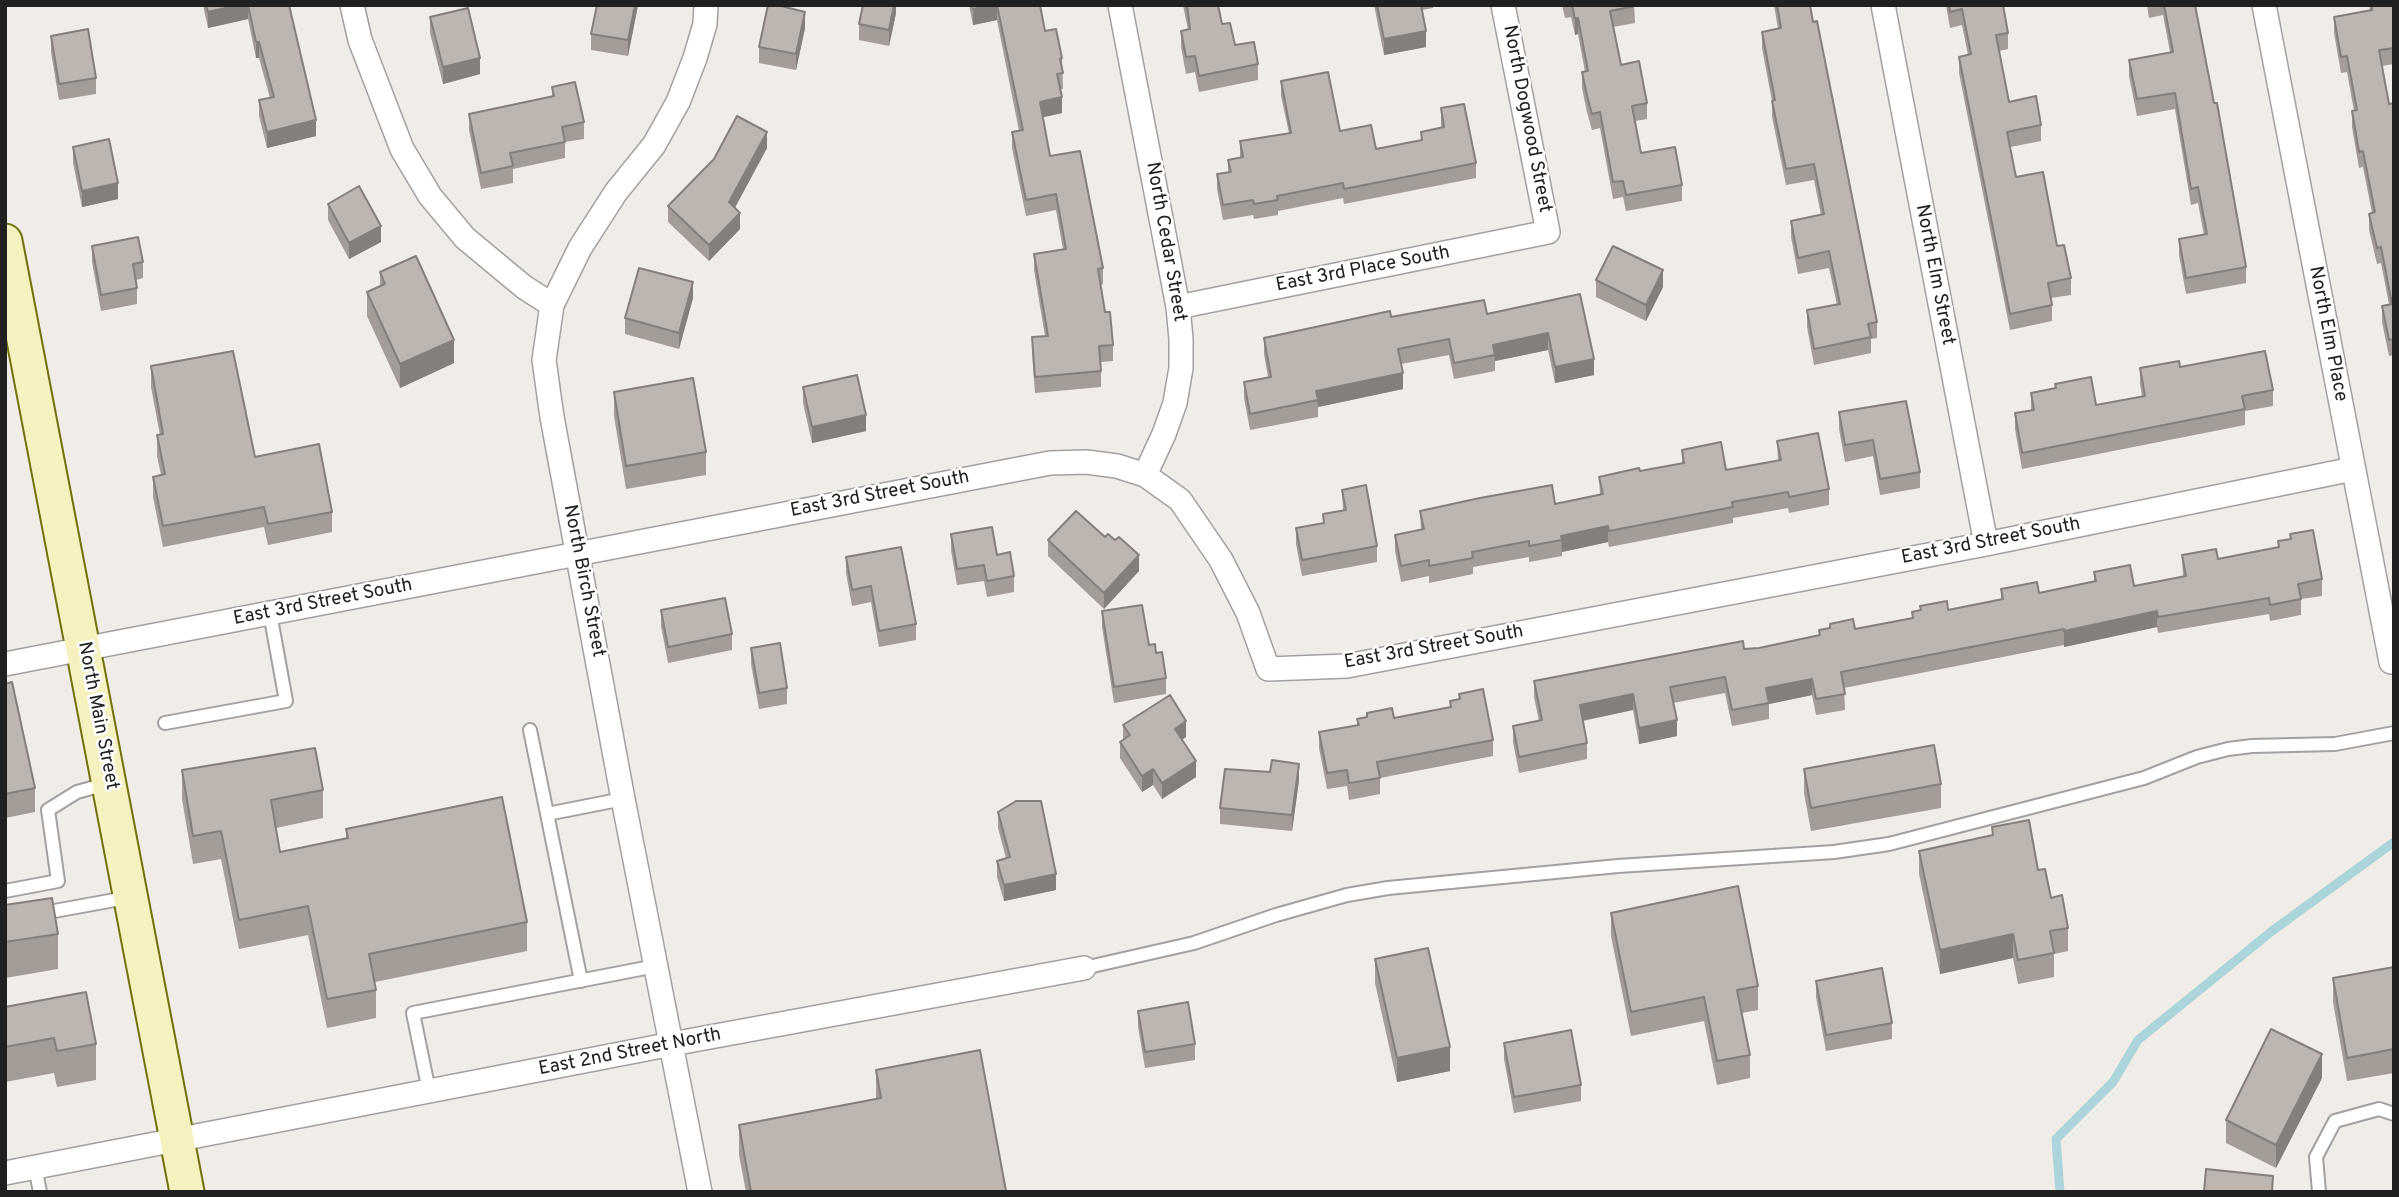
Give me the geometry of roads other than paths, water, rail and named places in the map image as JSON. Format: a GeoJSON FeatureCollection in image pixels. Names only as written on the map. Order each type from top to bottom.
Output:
{"type":"FeatureCollection","features":[{"type":"Feature","properties":{"kind":"main road","name":"North Main Street"},"geometry":{"type":"LineString","coordinates":[[5,241],[187,1192]]}},
{"type":"Feature","properties":{"kind":"street"},"geometry":{"type":"LineString","coordinates":[[352,5],[360,40],[381,98],[402,149],[430,196],[466,238],[524,286],[552,305]]}},
{"type":"Feature","properties":{"kind":"street","name":"North Birch Street"},"geometry":{"type":"LineString","coordinates":[[700,1192],[552,417],[544,360],[552,305],[580,248],[617,192],[654,145],[678,102],[705,24],[706,5]]}},
{"type":"Feature","properties":{"kind":"street","name":"North Cedar Street"},"geometry":{"type":"LineString","coordinates":[[1120,5],[1178,307],[1181,339],[1181,368],[1175,403],[1145,475]]}},
{"type":"Feature","properties":{"kind":"street","name":"North Dogwood Street"},"geometry":{"type":"LineString","coordinates":[[1503,5],[1548,232]]}},
{"type":"Feature","properties":{"kind":"street","name":"North Elm Street"},"geometry":{"type":"LineString","coordinates":[[1883,5],[1986,544]]}},
{"type":"Feature","properties":{"kind":"street","name":"North Elm Place"},"geometry":{"type":"LineString","coordinates":[[2264,5],[2391,662]]}},
{"type":"Feature","properties":{"kind":"street","name":"East 3rd Place South"},"geometry":{"type":"LineString","coordinates":[[1178,307],[1548,232]]}},
{"type":"Feature","properties":{"kind":"street","name":"East 3rd Street South"},"geometry":{"type":"LineString","coordinates":[[5,664],[1050,463],[1086,462],[1117,466],[1145,475],[1180,500],[1221,561],[1248,613],[1268,668],[1347,666],[1986,544],[2353,469]]}},
{"type":"Feature","properties":{"kind":"street","name":"East 2nd Street North"},"geometry":{"type":"LineString","coordinates":[[5,1173],[672,1044],[1084,968]]}},
{"type":"Feature","properties":{"kind":"lane"},"geometry":{"type":"LineString","coordinates":[[165,723],[286,701],[270,613]]}},
{"type":"Feature","properties":{"kind":"lane"},"geometry":{"type":"LineString","coordinates":[[530,730],[581,981]]}},
{"type":"Feature","properties":{"kind":"lane"},"geometry":{"type":"LineString","coordinates":[[1084,968],[1194,943],[1276,915],[1347,895],[1388,888],[1618,866],[1834,852],[1889,844],[2144,778],[2197,757],[2228,749],[2335,744],[2394,733]]}},
{"type":"Feature","properties":{"kind":"lane"},"geometry":{"type":"LineString","coordinates":[[5,891],[58,881],[48,810],[77,792],[110,783]]}},
{"type":"Feature","properties":{"kind":"lane"},"geometry":{"type":"LineString","coordinates":[[547,814],[624,799]]}},
{"type":"Feature","properties":{"kind":"lane"},"geometry":{"type":"LineString","coordinates":[[5,920],[131,897]]}},
{"type":"Feature","properties":{"kind":"lane"},"geometry":{"type":"LineString","coordinates":[[429,1091],[413,1013],[656,965]]}},
{"type":"Feature","properties":{"kind":"lane"},"geometry":{"type":"LineString","coordinates":[[2319,1192],[2316,1157],[2335,1121],[2379,1108],[2394,1114]]}},
{"type":"Feature","properties":{"kind":"lane"},"geometry":{"type":"LineString","coordinates":[[35,1167],[40,1192]]}},
{"type":"Feature","properties":{"kind":"waterway"},"geometry":{"type":"LineString","coordinates":[[2060,1192],[2056,1139],[2113,1082],[2138,1040],[2272,931],[2394,842]]}}]}
